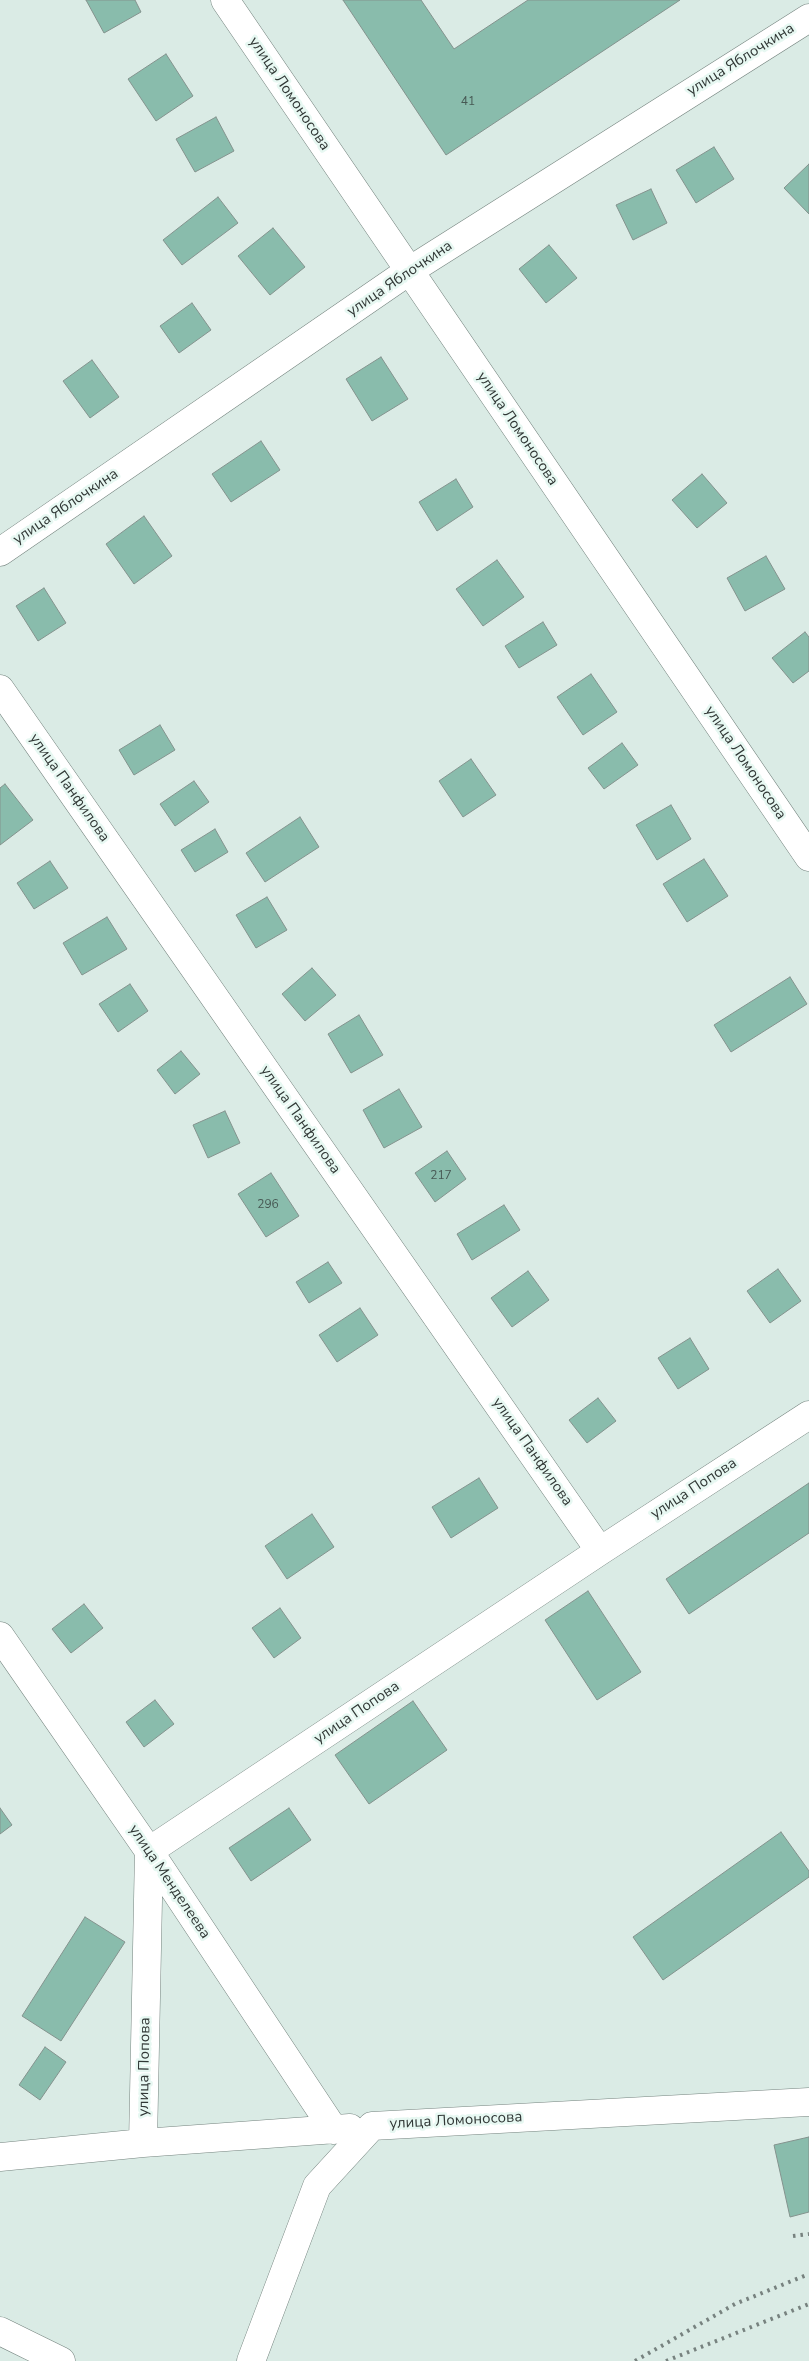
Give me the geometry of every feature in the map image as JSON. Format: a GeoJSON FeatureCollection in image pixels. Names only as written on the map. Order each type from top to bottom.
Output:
{"type":"FeatureCollection","features":[{"type":"Feature","properties":{"kind":"street","name":"улица Ломоносова"},"geometry":{"type":"LineString","coordinates":[[226,0],[809,857]]}},
{"type":"Feature","properties":{"kind":"street","name":"улица Яблочкина"},"geometry":{"type":"LineString","coordinates":[[0,552],[409,271],[805,27]]}},
{"type":"Feature","properties":{"kind":"street","name":"улица Панфилова"},"geometry":{"type":"LineString","coordinates":[[0,689],[600,1551]]}},
{"type":"Feature","properties":{"kind":"street","name":"улица Попова"},"geometry":{"type":"LineString","coordinates":[[143,2143],[149,1851],[600,1551],[809,1415]]}},
{"type":"Feature","properties":{"kind":"street","name":"улица Менделеева"},"geometry":{"type":"LineString","coordinates":[[0,1636],[149,1851],[334,2130]]}},
{"type":"Feature","properties":{"kind":"street","name":"улица Ломоносова"},"geometry":{"type":"LineString","coordinates":[[251,2361],[317,2186],[372,2126],[809,2102]]}},
{"type":"Feature","properties":{"kind":"street"},"geometry":{"type":"LineString","coordinates":[[0,2157],[143,2143],[372,2126]]}},
{"type":"Feature","properties":{"kind":"street"},"geometry":{"type":"LineString","coordinates":[[0,2331],[61,2361]]}},
{"type":"Feature","properties":{"kind":"building"},"geometry":{"type":"Polygon","coordinates":[[[86,0],[135,0],[141,12],[104,33],[86,0]]]}},
{"type":"Feature","properties":{"kind":"building"},"geometry":{"type":"Polygon","coordinates":[[[343,0],[421,0],[454,49],[528,0],[680,0],[446,155],[343,0]]]}},
{"type":"Feature","properties":{"kind":"building"},"geometry":{"type":"Polygon","coordinates":[[[166,54],[193,96],[156,121],[128,79],[166,54]]]}},
{"type":"Feature","properties":{"kind":"building"},"geometry":{"type":"Polygon","coordinates":[[[216,117],[234,151],[195,172],[176,139],[216,117]]]}},
{"type":"Feature","properties":{"kind":"building"},"geometry":{"type":"Polygon","coordinates":[[[714,147],[734,179],[696,203],[676,170],[714,147]]]}},
{"type":"Feature","properties":{"kind":"building"},"geometry":{"type":"Polygon","coordinates":[[[809,164],[809,214],[784,188],[809,164]]]}},
{"type":"Feature","properties":{"kind":"building"},"geometry":{"type":"Polygon","coordinates":[[[651,189],[667,223],[633,240],[616,205],[651,189]]]}},
{"type":"Feature","properties":{"kind":"building"},"geometry":{"type":"Polygon","coordinates":[[[218,197],[238,223],[182,265],[163,240],[218,197]]]}},
{"type":"Feature","properties":{"kind":"building"},"geometry":{"type":"Polygon","coordinates":[[[273,228],[305,267],[270,295],[238,256],[273,228]]]}},
{"type":"Feature","properties":{"kind":"building"},"geometry":{"type":"Polygon","coordinates":[[[549,245],[577,278],[546,303],[519,269],[549,245]]]}},
{"type":"Feature","properties":{"kind":"building"},"geometry":{"type":"Polygon","coordinates":[[[192,303],[211,330],[179,353],[160,326],[192,303]]]}},
{"type":"Feature","properties":{"kind":"building"},"geometry":{"type":"Polygon","coordinates":[[[381,357],[408,399],[372,421],[346,379],[381,357]]]}},
{"type":"Feature","properties":{"kind":"building"},"geometry":{"type":"Polygon","coordinates":[[[92,360],[119,397],[90,418],[63,381],[92,360]]]}},
{"type":"Feature","properties":{"kind":"building"},"geometry":{"type":"Polygon","coordinates":[[[261,441],[280,470],[231,502],[212,474],[261,441]]]}},
{"type":"Feature","properties":{"kind":"building"},"geometry":{"type":"Polygon","coordinates":[[[702,474],[727,503],[697,528],[672,500],[702,474]]]}},
{"type":"Feature","properties":{"kind":"building"},"geometry":{"type":"Polygon","coordinates":[[[456,479],[473,507],[437,531],[419,502],[456,479]]]}},
{"type":"Feature","properties":{"kind":"building"},"geometry":{"type":"Polygon","coordinates":[[[144,516],[172,556],[134,584],[106,544],[144,516]]]}},
{"type":"Feature","properties":{"kind":"building"},"geometry":{"type":"Polygon","coordinates":[[[766,556],[785,589],[745,611],[727,578],[766,556]]]}},
{"type":"Feature","properties":{"kind":"building"},"geometry":{"type":"Polygon","coordinates":[[[497,560],[524,597],[483,626],[456,589],[497,560]]]}},
{"type":"Feature","properties":{"kind":"building"},"geometry":{"type":"Polygon","coordinates":[[[44,588],[66,623],[38,641],[16,606],[44,588]]]}},
{"type":"Feature","properties":{"kind":"building"},"geometry":{"type":"Polygon","coordinates":[[[543,622],[557,645],[519,668],[505,646],[543,622]]]}},
{"type":"Feature","properties":{"kind":"building"},"geometry":{"type":"Polygon","coordinates":[[[805,632],[809,637],[809,671],[793,683],[772,658],[805,632]]]}},
{"type":"Feature","properties":{"kind":"building"},"geometry":{"type":"Polygon","coordinates":[[[591,674],[617,712],[583,735],[557,697],[591,674]]]}},
{"type":"Feature","properties":{"kind":"building"},"geometry":{"type":"Polygon","coordinates":[[[160,725],[175,750],[134,775],[119,750],[160,725]]]}},
{"type":"Feature","properties":{"kind":"building"},"geometry":{"type":"Polygon","coordinates":[[[622,743],[638,765],[604,789],[588,768],[622,743]]]}},
{"type":"Feature","properties":{"kind":"building"},"geometry":{"type":"Polygon","coordinates":[[[471,759],[496,795],[463,817],[439,781],[471,759]]]}},
{"type":"Feature","properties":{"kind":"building"},"geometry":{"type":"Polygon","coordinates":[[[194,781],[209,802],[175,826],[160,804],[194,781]]]}},
{"type":"Feature","properties":{"kind":"building"},"geometry":{"type":"Polygon","coordinates":[[[5,784],[33,820],[0,845],[0,788],[5,784]]]}},
{"type":"Feature","properties":{"kind":"building"},"geometry":{"type":"Polygon","coordinates":[[[671,805],[691,839],[657,860],[636,825],[671,805]]]}},
{"type":"Feature","properties":{"kind":"building"},"geometry":{"type":"Polygon","coordinates":[[[300,817],[319,847],[265,882],[246,853],[300,817]]]}},
{"type":"Feature","properties":{"kind":"building"},"geometry":{"type":"Polygon","coordinates":[[[215,829],[228,852],[195,872],[181,850],[215,829]]]}},
{"type":"Feature","properties":{"kind":"building"},"geometry":{"type":"Polygon","coordinates":[[[704,859],[728,896],[687,922],[663,884],[704,859]]]}},
{"type":"Feature","properties":{"kind":"building"},"geometry":{"type":"Polygon","coordinates":[[[50,861],[68,888],[34,909],[17,883],[50,861]]]}},
{"type":"Feature","properties":{"kind":"building"},"geometry":{"type":"Polygon","coordinates":[[[267,897],[287,930],[256,948],[236,915],[267,897]]]}},
{"type":"Feature","properties":{"kind":"building"},"geometry":{"type":"Polygon","coordinates":[[[107,917],[127,949],[82,975],[63,943],[107,917]]]}},
{"type":"Feature","properties":{"kind":"building"},"geometry":{"type":"Polygon","coordinates":[[[312,968],[336,995],[305,1021],[282,994],[312,968]]]}},
{"type":"Feature","properties":{"kind":"building"},"geometry":{"type":"Polygon","coordinates":[[[790,977],[807,1004],[731,1052],[714,1025],[790,977]]]}},
{"type":"Feature","properties":{"kind":"building"},"geometry":{"type":"Polygon","coordinates":[[[130,984],[148,1011],[118,1032],[99,1004],[130,984]]]}},
{"type":"Feature","properties":{"kind":"building"},"geometry":{"type":"Polygon","coordinates":[[[359,1015],[383,1055],[351,1073],[328,1034],[359,1015]]]}},
{"type":"Feature","properties":{"kind":"building"},"geometry":{"type":"Polygon","coordinates":[[[181,1051],[200,1074],[175,1094],[157,1070],[181,1051]]]}},
{"type":"Feature","properties":{"kind":"building"},"geometry":{"type":"Polygon","coordinates":[[[399,1089],[422,1127],[384,1148],[363,1110],[399,1089]]]}},
{"type":"Feature","properties":{"kind":"building"},"geometry":{"type":"Polygon","coordinates":[[[225,1111],[240,1143],[208,1158],[193,1125],[225,1111]]]}},
{"type":"Feature","properties":{"kind":"building"},"geometry":{"type":"Polygon","coordinates":[[[447,1151],[466,1179],[435,1202],[415,1173],[447,1151]]]}},
{"type":"Feature","properties":{"kind":"building"},"geometry":{"type":"Polygon","coordinates":[[[271,1173],[299,1216],[266,1237],[238,1194],[271,1173]]]}},
{"type":"Feature","properties":{"kind":"building"},"geometry":{"type":"Polygon","coordinates":[[[504,1205],[520,1230],[472,1260],[457,1234],[504,1205]]]}},
{"type":"Feature","properties":{"kind":"building"},"geometry":{"type":"Polygon","coordinates":[[[328,1262],[342,1283],[309,1303],[296,1282],[328,1262]]]}},
{"type":"Feature","properties":{"kind":"building"},"geometry":{"type":"Polygon","coordinates":[[[778,1269],[801,1301],[770,1323],[747,1291],[778,1269]]]}},
{"type":"Feature","properties":{"kind":"building"},"geometry":{"type":"Polygon","coordinates":[[[528,1271],[549,1300],[512,1327],[491,1298],[528,1271]]]}},
{"type":"Feature","properties":{"kind":"building"},"geometry":{"type":"Polygon","coordinates":[[[360,1308],[378,1335],[337,1362],[319,1335],[360,1308]]]}},
{"type":"Feature","properties":{"kind":"building"},"geometry":{"type":"Polygon","coordinates":[[[690,1338],[709,1369],[678,1389],[658,1358],[690,1338]]]}},
{"type":"Feature","properties":{"kind":"building"},"geometry":{"type":"Polygon","coordinates":[[[598,1398],[616,1421],[587,1443],[569,1420],[598,1398]]]}},
{"type":"Feature","properties":{"kind":"building"},"geometry":{"type":"Polygon","coordinates":[[[479,1478],[498,1508],[451,1538],[432,1507],[479,1478]]]}},
{"type":"Feature","properties":{"kind":"building"},"geometry":{"type":"Polygon","coordinates":[[[809,1483],[809,1533],[689,1614],[666,1579],[809,1483]]]}},
{"type":"Feature","properties":{"kind":"building"},"geometry":{"type":"Polygon","coordinates":[[[312,1514],[334,1547],[287,1579],[265,1546],[312,1514]]]}},
{"type":"Feature","properties":{"kind":"building"},"geometry":{"type":"Polygon","coordinates":[[[588,1591],[641,1672],[597,1700],[545,1620],[588,1591]]]}},
{"type":"Feature","properties":{"kind":"building"},"geometry":{"type":"Polygon","coordinates":[[[84,1604],[103,1628],[71,1653],[52,1629],[84,1604]]]}},
{"type":"Feature","properties":{"kind":"building"},"geometry":{"type":"Polygon","coordinates":[[[280,1608],[301,1638],[274,1658],[252,1628],[280,1608]]]}},
{"type":"Feature","properties":{"kind":"building"},"geometry":{"type":"Polygon","coordinates":[[[155,1700],[174,1724],[144,1747],[126,1722],[155,1700]]]}},
{"type":"Feature","properties":{"kind":"building"},"geometry":{"type":"Polygon","coordinates":[[[413,1701],[447,1750],[369,1804],[335,1755],[413,1701]]]}},
{"type":"Feature","properties":{"kind":"building"},"geometry":{"type":"Polygon","coordinates":[[[0,1808],[12,1825],[0,1834],[0,1808]]]}},
{"type":"Feature","properties":{"kind":"building"},"geometry":{"type":"Polygon","coordinates":[[[289,1808],[311,1840],[251,1881],[229,1848],[289,1808]]]}},
{"type":"Feature","properties":{"kind":"building"},"geometry":{"type":"Polygon","coordinates":[[[781,1832],[809,1871],[809,1877],[663,1980],[633,1937],[781,1832]]]}},
{"type":"Feature","properties":{"kind":"building"},"geometry":{"type":"Polygon","coordinates":[[[85,1917],[125,1942],[61,2041],[22,2016],[85,1917]]]}},
{"type":"Feature","properties":{"kind":"building"},"geometry":{"type":"Polygon","coordinates":[[[45,2047],[66,2062],[40,2100],[19,2085],[45,2047]]]}},
{"type":"Feature","properties":{"kind":"building"},"geometry":{"type":"Polygon","coordinates":[[[809,2137],[809,2212],[790,2217],[774,2145],[809,2137]]]}},
{"type":"Feature","properties":{"kind":"railway"},"geometry":{"type":"LineString","coordinates":[[793,2236],[809,2234]]}},
{"type":"Feature","properties":{"kind":"railway"},"geometry":{"type":"LineString","coordinates":[[635,2361],[735,2304],[809,2274]]}},
{"type":"Feature","properties":{"kind":"railway"},"geometry":{"type":"LineString","coordinates":[[666,2361],[809,2304]]}}]}
